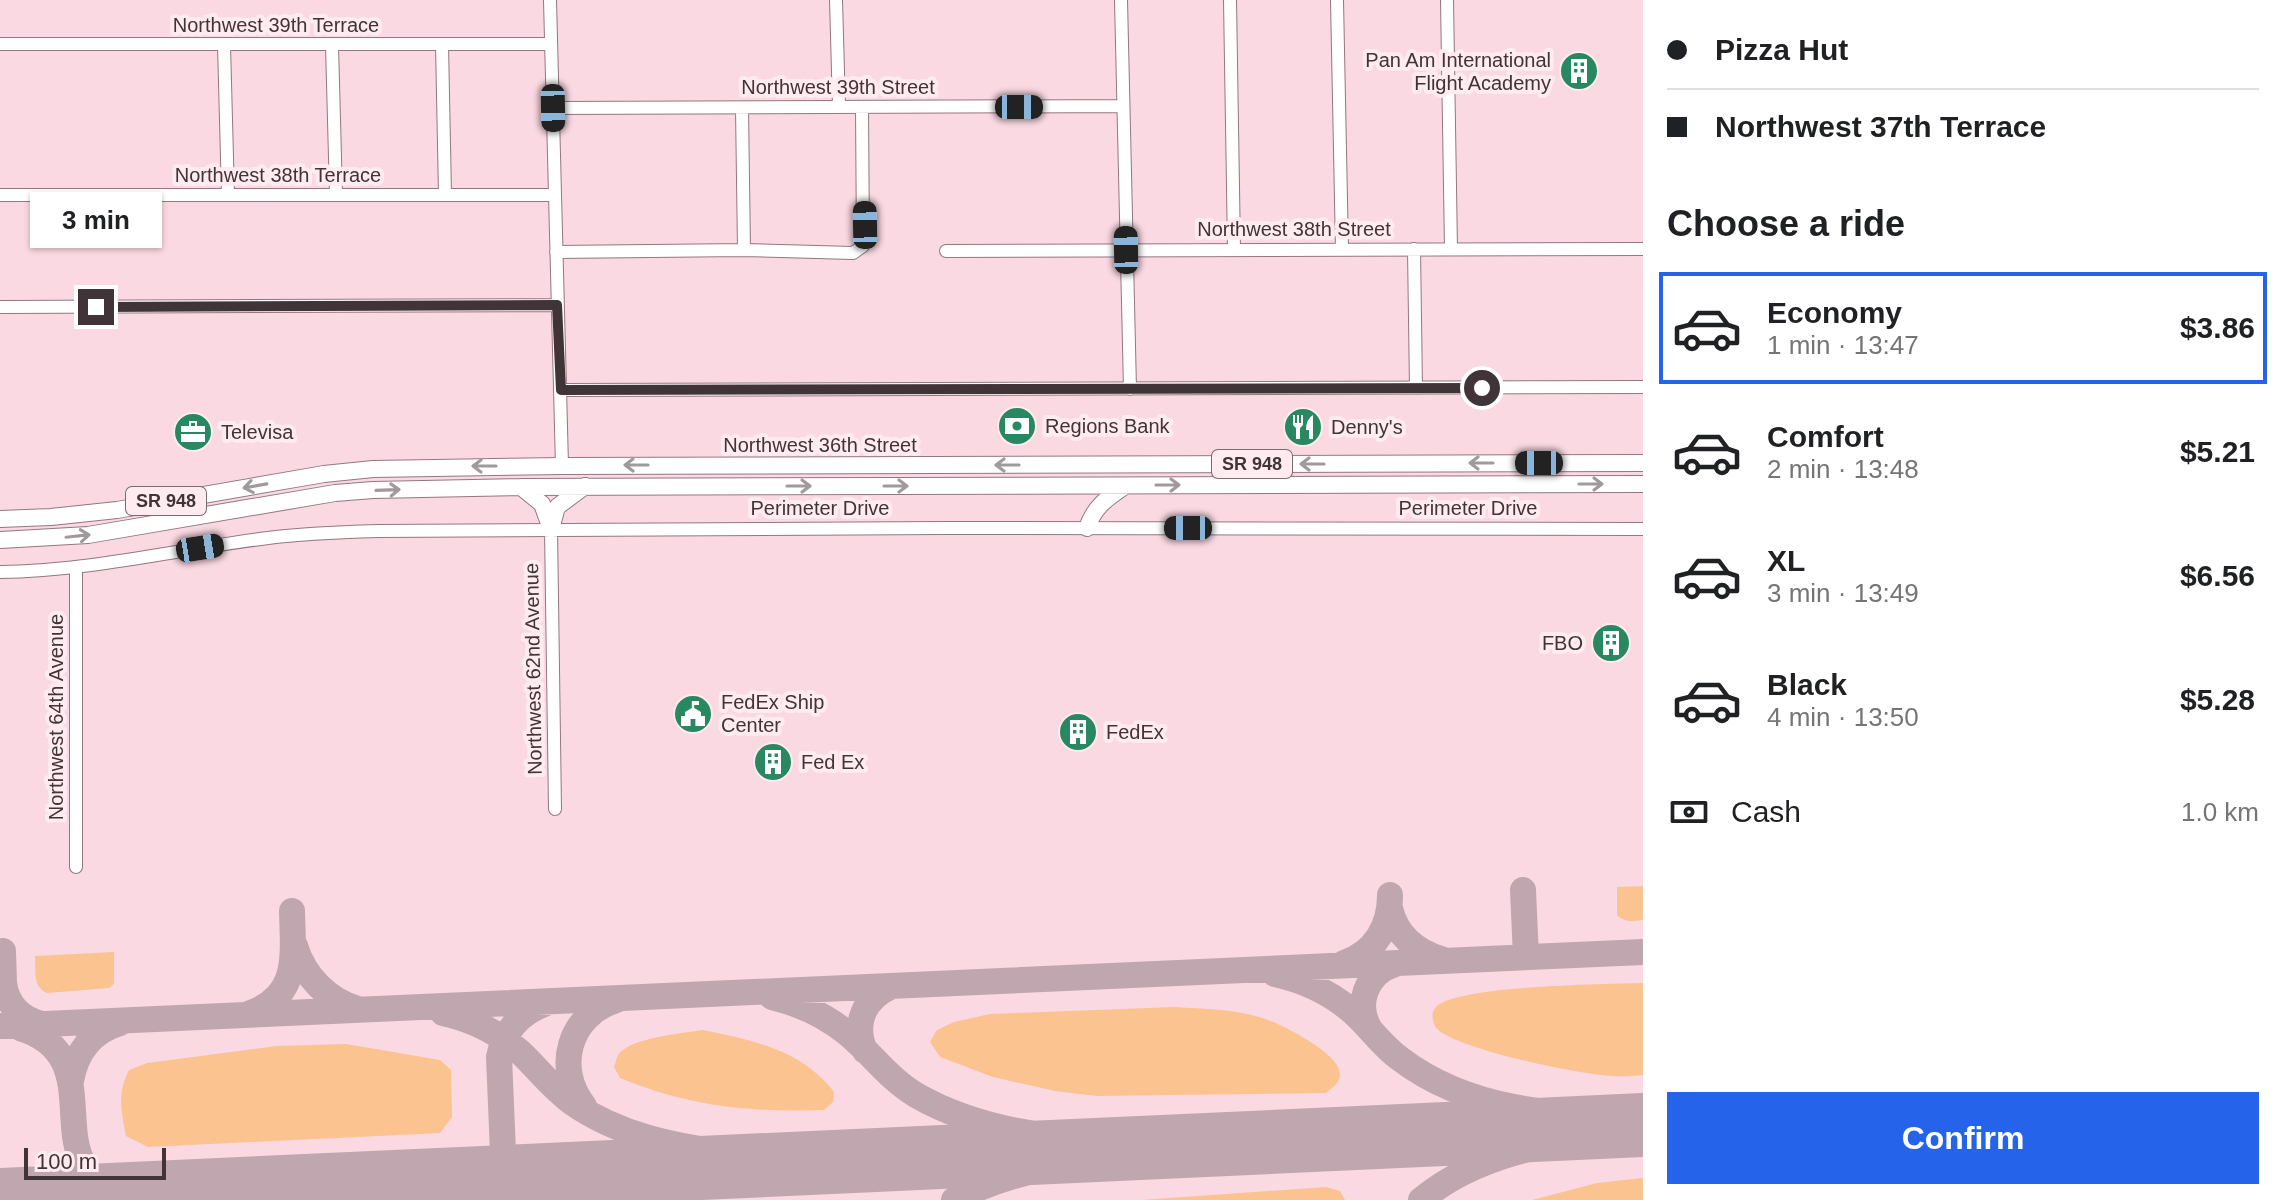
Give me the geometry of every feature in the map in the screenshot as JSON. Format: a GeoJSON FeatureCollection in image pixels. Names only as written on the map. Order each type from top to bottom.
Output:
{"type":"FeatureCollection","features":[{"type":"Feature","properties":{"kind":"main road","name":"Northwest 36th Street"},"geometry":{"type":"LineString","coordinates":[[0,519],[117,510],[332,473],[373,469],[1643,463]]}},
{"type":"Feature","properties":{"kind":"main road"},"geometry":{"type":"LineString","coordinates":[[1061,486],[1079,474],[1085,464],[1092,474],[1118,485],[1098,506],[1087,528]]}},
{"type":"Feature","properties":{"kind":"main road"},"geometry":{"type":"LineString","coordinates":[[1242,485],[1255,478],[1269,464]]}},
{"type":"Feature","properties":{"kind":"main road"},"geometry":{"type":"LineString","coordinates":[[1335,485],[1345,476],[1388,476],[1418,464],[1422,477],[1434,484]]}},
{"type":"Feature","properties":{"kind":"main road"},"geometry":{"type":"LineString","coordinates":[[849,465],[849,486]]}},
{"type":"Feature","properties":{"kind":"main road"},"geometry":{"type":"LineString","coordinates":[[332,473],[335,493]]}},
{"type":"Feature","properties":{"kind":"main road","name":"Northwest 36th Street"},"geometry":{"type":"LineString","coordinates":[[0,540],[88,535],[335,493],[373,490],[585,486],[1643,484]]}},
{"type":"Feature","properties":{"kind":"main road"},"geometry":{"type":"LineString","coordinates":[[551,529],[557,507],[585,486]]}},
{"type":"Feature","properties":{"kind":"main road"},"geometry":{"type":"LineString","coordinates":[[521,487],[542,504],[551,529]]}},
{"type":"Feature","properties":{"kind":"main road"},"geometry":{"type":"LineString","coordinates":[[0,519],[0,540]]}},
{"type":"Feature","properties":{"kind":"street"},"geometry":{"type":"LineString","coordinates":[[550,0],[562,466]]}},
{"type":"Feature","properties":{"kind":"street"},"geometry":{"type":"LineString","coordinates":[[836,0],[839,107]]}},
{"type":"Feature","properties":{"kind":"street"},"geometry":{"type":"LineString","coordinates":[[1121,0],[1130,389]]}},
{"type":"Feature","properties":{"kind":"street"},"geometry":{"type":"LineString","coordinates":[[1230,0],[1234,249]]}},
{"type":"Feature","properties":{"kind":"street"},"geometry":{"type":"LineString","coordinates":[[1337,0],[1342,250]]}},
{"type":"Feature","properties":{"kind":"street"},"geometry":{"type":"LineString","coordinates":[[1447,0],[1451,249]]}},
{"type":"Feature","properties":{"kind":"street","name":"Northwest 39th Terrace"},"geometry":{"type":"LineString","coordinates":[[0,44],[551,44]]}},
{"type":"Feature","properties":{"kind":"street"},"geometry":{"type":"LineString","coordinates":[[442,44],[445,195]]}},
{"type":"Feature","properties":{"kind":"street"},"geometry":{"type":"LineString","coordinates":[[224,45],[228,195]]}},
{"type":"Feature","properties":{"kind":"street"},"geometry":{"type":"LineString","coordinates":[[332,45],[336,195]]}},
{"type":"Feature","properties":{"kind":"street","name":"Northwest 39th Street"},"geometry":{"type":"LineString","coordinates":[[553,108],[1123,106]]}},
{"type":"Feature","properties":{"kind":"street"},"geometry":{"type":"LineString","coordinates":[[556,252],[744,250],[853,253],[863,246],[862,107]]}},
{"type":"Feature","properties":{"kind":"street"},"geometry":{"type":"LineString","coordinates":[[742,108],[744,250]]}},
{"type":"Feature","properties":{"kind":"street","name":"Northwest 38th Terrace"},"geometry":{"type":"LineString","coordinates":[[0,195],[555,195]]}},
{"type":"Feature","properties":{"kind":"street"},"geometry":{"type":"LineString","coordinates":[[1414,249],[1416,388]]}},
{"type":"Feature","properties":{"kind":"street","name":"Northwest 38th Street"},"geometry":{"type":"LineString","coordinates":[[946,251],[1643,249]]}},
{"type":"Feature","properties":{"kind":"street"},"geometry":{"type":"LineString","coordinates":[[0,307],[557,305]]}},
{"type":"Feature","properties":{"kind":"street"},"geometry":{"type":"LineString","coordinates":[[561,390],[1643,387]]}},
{"type":"Feature","properties":{"kind":"street","name":"Perimeter Drive"},"geometry":{"type":"LineString","coordinates":[[0,572],[76,567],[319,533],[551,529],[1643,529]]}},
{"type":"Feature","properties":{"kind":"street","name":"Northwest 62nd Avenue"},"geometry":{"type":"LineString","coordinates":[[551,529],[555,809]]}},
{"type":"Feature","properties":{"kind":"street","name":"Northwest 64th Avenue"},"geometry":{"type":"LineString","coordinates":[[76,567],[76,867]]}},
{"type":"Feature","properties":{"kind":"shaded area"},"geometry":{"type":"Polygon","coordinates":[[[1643,886],[1643,920],[1620,918],[1617,915],[1617,887],[1643,886]]]}},
{"type":"Feature","properties":{"kind":"shaded area"},"geometry":{"type":"Polygon","coordinates":[[[114,952],[114,984],[109,988],[47,993],[39,987],[35,956],[114,952]]]}},
{"type":"Feature","properties":{"kind":"shaded area"},"geometry":{"type":"Polygon","coordinates":[[[1643,983],[1643,1075],[1596,1075],[1492,1052],[1448,1036],[1436,1028],[1433,1019],[1434,1010],[1445,1002],[1467,995],[1566,985],[1643,983]]]}},
{"type":"Feature","properties":{"kind":"shaded area"},"geometry":{"type":"Polygon","coordinates":[[[1175,1007],[1234,1012],[1276,1023],[1298,1034],[1331,1058],[1338,1066],[1339,1080],[1326,1093],[1097,1096],[1055,1091],[993,1077],[940,1057],[930,1042],[937,1030],[954,1022],[990,1014],[1175,1007]]]}},
{"type":"Feature","properties":{"kind":"shaded area"},"geometry":{"type":"Polygon","coordinates":[[[703,1030],[758,1043],[791,1057],[821,1078],[834,1092],[833,1102],[824,1110],[720,1106],[646,1088],[620,1078],[614,1067],[618,1055],[633,1044],[703,1030]]]}},
{"type":"Feature","properties":{"kind":"shaded area"},"geometry":{"type":"Polygon","coordinates":[[[346,1044],[440,1060],[451,1070],[452,1117],[440,1133],[148,1147],[126,1136],[121,1095],[129,1070],[147,1063],[277,1046],[346,1044]]]}},
{"type":"Feature","properties":{"kind":"shaded area"},"geometry":{"type":"Polygon","coordinates":[[[1643,1178],[1643,1200],[1532,1200],[1597,1183],[1643,1178]]]}},
{"type":"Feature","properties":{"kind":"shaded area"},"geometry":{"type":"Polygon","coordinates":[[[1326,1187],[1340,1191],[1345,1200],[1141,1200],[1326,1187]]]}},
{"type":"Feature","properties":{"kind":"taxiway"},"geometry":{"type":"LineString","coordinates":[[1523,890],[1526,957]]}},
{"type":"Feature","properties":{"kind":"taxiway"},"geometry":{"type":"LineString","coordinates":[[1344,963],[1364,953],[1379,937],[1387,917],[1390,895]]}},
{"type":"Feature","properties":{"kind":"taxiway"},"geometry":{"type":"LineString","coordinates":[[1390,908],[1397,926],[1408,941],[1423,952],[1441,959]]}},
{"type":"Feature","properties":{"kind":"taxiway"},"geometry":{"type":"LineString","coordinates":[[248,1014],[265,1007],[285,986],[292,959],[292,911]]}},
{"type":"Feature","properties":{"kind":"taxiway"},"geometry":{"type":"LineString","coordinates":[[295,946],[304,967],[319,986],[337,1000],[358,1009]]}},
{"type":"Feature","properties":{"kind":"taxiway"},"geometry":{"type":"LineString","coordinates":[[1,998],[3,951]]}},
{"type":"Feature","properties":{"kind":"taxiway"},"geometry":{"type":"LineString","coordinates":[[0,1026],[1643,952]]}},
{"type":"Feature","properties":{"kind":"taxiway"},"geometry":{"type":"LineString","coordinates":[[1371,1031],[1364,1011],[1366,991],[1377,975],[1395,964]]}},
{"type":"Feature","properties":{"kind":"taxiway"},"geometry":{"type":"LineString","coordinates":[[1275,974],[1310,985],[1331,996],[1360,1019],[1399,1058],[1455,1090],[1485,1100],[1547,1112],[1643,1117]]}},
{"type":"Feature","properties":{"kind":"taxiway"},"geometry":{"type":"LineString","coordinates":[[4,983],[8,998],[16,1010],[42,1024]]}},
{"type":"Feature","properties":{"kind":"taxiway"},"geometry":{"type":"LineString","coordinates":[[865,1051],[860,1031],[864,1012],[874,997],[892,986]]}},
{"type":"Feature","properties":{"kind":"taxiway"},"geometry":{"type":"LineString","coordinates":[[772,997],[803,1007],[831,1022],[857,1042],[897,1082],[916,1095],[956,1114],[999,1127],[1090,1140],[1273,1141]]}},
{"type":"Feature","properties":{"kind":"taxiway"},"geometry":{"type":"LineString","coordinates":[[584,1106],[570,1076],[571,1044],[587,1018],[600,1007],[616,1000]]}},
{"type":"Feature","properties":{"kind":"taxiway"},"geometry":{"type":"LineString","coordinates":[[505,1200],[499,1057],[514,1024],[544,1004]]}},
{"type":"Feature","properties":{"kind":"taxiway"},"geometry":{"type":"LineString","coordinates":[[443,1013],[474,1023],[503,1039],[566,1098],[591,1115],[647,1138],[726,1153],[943,1156]]}},
{"type":"Feature","properties":{"kind":"taxiway"},"geometry":{"type":"LineString","coordinates":[[71,1081],[77,1061],[87,1044],[101,1031],[120,1023]]}},
{"type":"Feature","properties":{"kind":"taxiway"},"geometry":{"type":"LineString","coordinates":[[20,1028],[48,1042],[64,1061],[71,1084],[80,1156],[92,1175],[116,1189],[147,1193]]}},
{"type":"Feature","properties":{"kind":"taxiway"},"geometry":{"type":"LineString","coordinates":[[1421,1200],[1445,1183],[1498,1158],[1556,1143],[1643,1132]]}},
{"type":"Feature","properties":{"kind":"taxiway"},"geometry":{"type":"LineString","coordinates":[[954,1200],[1020,1174],[1091,1160],[1138,1155]]}},
{"type":"Feature","properties":{"kind":"taxiway"},"geometry":{"type":"LineString","coordinates":[[656,1200],[732,1180],[812,1170]]}},
{"type":"Feature","properties":{"kind":"runway"},"geometry":{"type":"LineString","coordinates":[[0,1200],[1643,1125]]}},
{"type":"Feature","properties":{"kind":"place","name":"Pan Am International Flight Academy"},"geometry":{"type":"Point","coordinates":[1579,71]}},
{"type":"Feature","properties":{"kind":"place","name":"Regions Bank"},"geometry":{"type":"Point","coordinates":[1017,426]}},
{"type":"Feature","properties":{"kind":"place","name":"Denny's"},"geometry":{"type":"Point","coordinates":[1303,427]}},
{"type":"Feature","properties":{"kind":"place","name":"Televisa"},"geometry":{"type":"Point","coordinates":[193,432]}},
{"type":"Feature","properties":{"kind":"place","name":"FBO"},"geometry":{"type":"Point","coordinates":[1611,643]}},
{"type":"Feature","properties":{"kind":"place","name":"FedEx Ship Center"},"geometry":{"type":"Point","coordinates":[693,714]}},
{"type":"Feature","properties":{"kind":"place","name":"FedEx"},"geometry":{"type":"Point","coordinates":[1078,732]}},
{"type":"Feature","properties":{"kind":"place","name":"Fed Ex"},"geometry":{"type":"Point","coordinates":[773,762]}},
{"type":"Feature","properties":{"kind":"route"},"geometry":{"type":"LineString","coordinates":[[96,307],[557,305],[561,390],[1482,388]]}}]}
